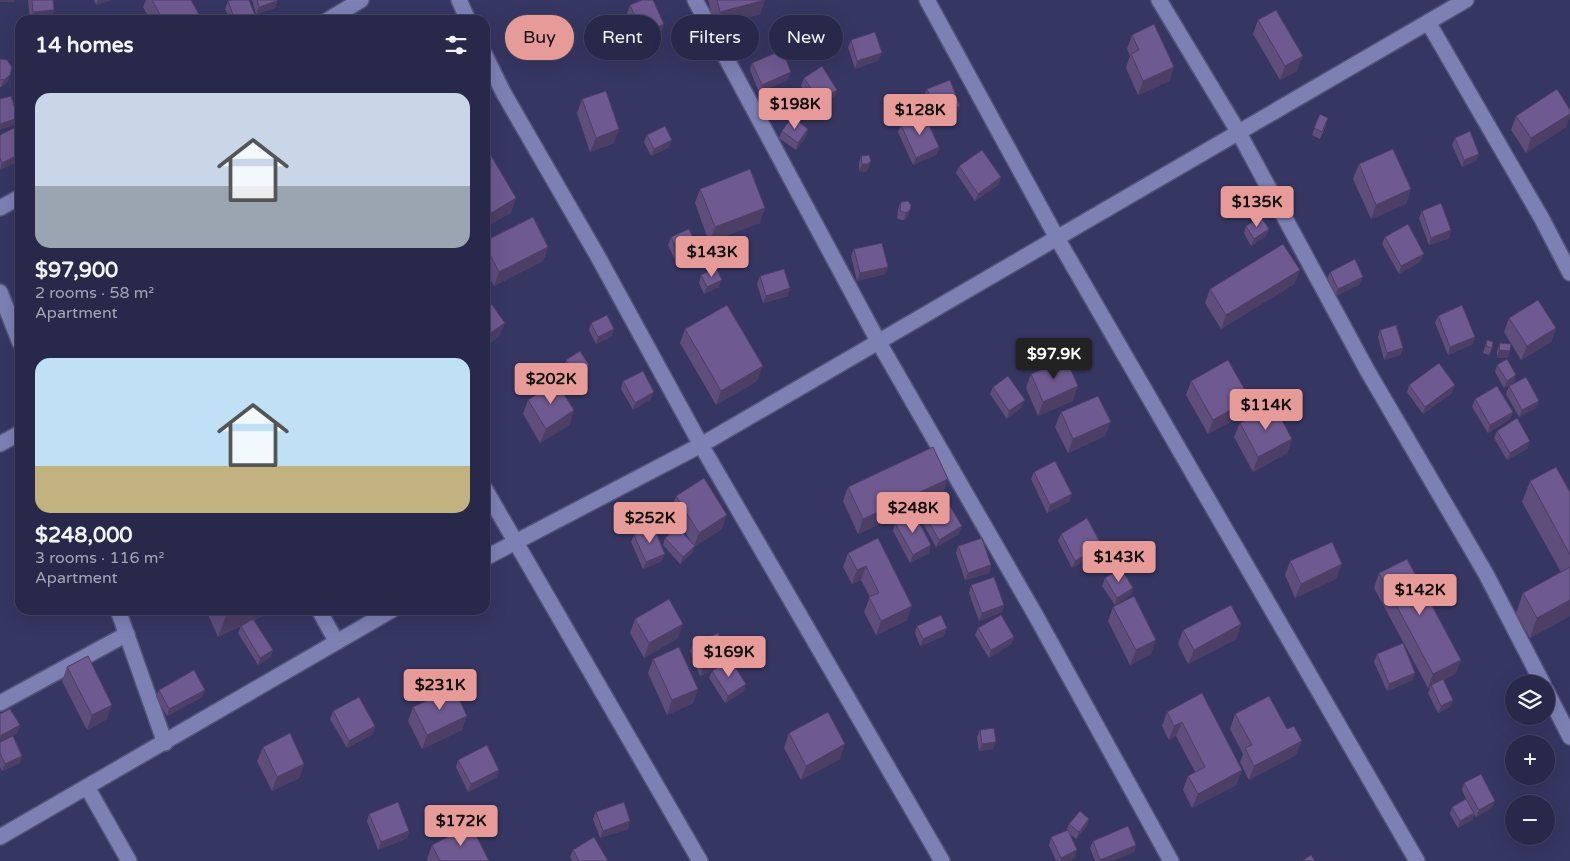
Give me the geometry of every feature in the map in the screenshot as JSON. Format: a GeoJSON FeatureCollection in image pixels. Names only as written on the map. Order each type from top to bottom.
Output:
{"type":"FeatureCollection","features":[{"type":"Feature","properties":{"kind":"street"},"geometry":{"type":"LineString","coordinates":[[336,15],[361,0]]}},
{"type":"Feature","properties":{"kind":"street"},"geometry":{"type":"LineString","coordinates":[[459,0],[466,15]]}},
{"type":"Feature","properties":{"kind":"street"},"geometry":{"type":"LineString","coordinates":[[695,0],[878,341],[1036,616],[1170,861]]}},
{"type":"Feature","properties":{"kind":"street"},"geometry":{"type":"LineString","coordinates":[[927,0],[1056,238],[1417,861]]}},
{"type":"Feature","properties":{"kind":"street"},"geometry":{"type":"LineString","coordinates":[[1159,0],[1239,133],[1367,370],[1486,574],[1538,675]]}},
{"type":"Feature","properties":{"kind":"street"},"geometry":{"type":"LineString","coordinates":[[490,555],[701,445],[1466,0]]}},
{"type":"Feature","properties":{"kind":"street"},"geometry":{"type":"LineString","coordinates":[[1428,22],[1542,219],[1570,274]]}},
{"type":"Feature","properties":{"kind":"street"},"geometry":{"type":"LineString","coordinates":[[490,65],[503,92],[597,255],[701,445],[942,861]]}},
{"type":"Feature","properties":{"kind":"street"},"geometry":{"type":"LineString","coordinates":[[0,208],[15,200]]}},
{"type":"Feature","properties":{"kind":"street"},"geometry":{"type":"LineString","coordinates":[[0,292],[15,330]]}},
{"type":"Feature","properties":{"kind":"street"},"geometry":{"type":"LineString","coordinates":[[0,444],[15,436]]}},
{"type":"Feature","properties":{"kind":"street"},"geometry":{"type":"LineString","coordinates":[[490,498],[700,861]]}},
{"type":"Feature","properties":{"kind":"street"},"geometry":{"type":"LineString","coordinates":[[120,615],[166,743]]}},
{"type":"Feature","properties":{"kind":"street"},"geometry":{"type":"LineString","coordinates":[[322,615],[336,641]]}},
{"type":"Feature","properties":{"kind":"street"},"geometry":{"type":"LineString","coordinates":[[0,837],[87,786],[166,743],[383,615]]}},
{"type":"Feature","properties":{"kind":"street"},"geometry":{"type":"LineString","coordinates":[[0,703],[126,634]]}},
{"type":"Feature","properties":{"kind":"street"},"geometry":{"type":"LineString","coordinates":[[1555,708],[1570,737]]}},
{"type":"Feature","properties":{"kind":"street"},"geometry":{"type":"LineString","coordinates":[[87,786],[129,861]]}},
{"type":"Feature","properties":{"kind":"building"},"geometry":{"type":"Polygon","coordinates":[[[32,0],[53,0],[54,10],[33,12],[32,0]]]}},
{"type":"Feature","properties":{"kind":"building"},"geometry":{"type":"Polygon","coordinates":[[[152,0],[191,0],[199,15],[160,15],[152,0]]]}},
{"type":"Feature","properties":{"kind":"building"},"geometry":{"type":"Polygon","coordinates":[[[249,0],[255,15],[233,15],[228,1],[249,0]]]}},
{"type":"Feature","properties":{"kind":"building"},"geometry":{"type":"Polygon","coordinates":[[[257,0],[277,0],[277,1],[259,7],[257,0]]]}},
{"type":"Feature","properties":{"kind":"building"},"geometry":{"type":"Polygon","coordinates":[[[642,0],[653,0],[660,15],[634,15],[630,5],[642,0]]]}},
{"type":"Feature","properties":{"kind":"building"},"geometry":{"type":"Polygon","coordinates":[[[717,0],[765,0],[720,12],[717,0]]]}},
{"type":"Feature","properties":{"kind":"building"},"geometry":{"type":"Polygon","coordinates":[[[1276,10],[1303,56],[1285,66],[1258,20],[1276,10]]]}},
{"type":"Feature","properties":{"kind":"building"},"geometry":{"type":"Polygon","coordinates":[[[1154,24],[1174,67],[1143,81],[1131,54],[1139,50],[1132,35],[1154,24]]]}},
{"type":"Feature","properties":{"kind":"building"},"geometry":{"type":"Polygon","coordinates":[[[875,32],[882,53],[857,61],[851,40],[875,32]]]}},
{"type":"Feature","properties":{"kind":"building"},"geometry":{"type":"Polygon","coordinates":[[[769,56],[769,60],[786,60],[791,72],[762,85],[752,63],[769,56]]]}},
{"type":"Feature","properties":{"kind":"building"},"geometry":{"type":"Polygon","coordinates":[[[0,59],[7,60],[12,67],[10,75],[4,80],[0,79],[0,59]]]}},
{"type":"Feature","properties":{"kind":"building"},"geometry":{"type":"Polygon","coordinates":[[[822,66],[837,90],[819,101],[804,78],[822,66]]]}},
{"type":"Feature","properties":{"kind":"building"},"geometry":{"type":"Polygon","coordinates":[[[950,80],[960,106],[937,115],[927,89],[950,80]]]}},
{"type":"Feature","properties":{"kind":"building"},"geometry":{"type":"Polygon","coordinates":[[[1557,89],[1570,110],[1570,114],[1531,138],[1516,116],[1557,89]]]}},
{"type":"Feature","properties":{"kind":"building"},"geometry":{"type":"Polygon","coordinates":[[[606,91],[619,129],[596,138],[582,99],[606,91]]]}},
{"type":"Feature","properties":{"kind":"building"},"geometry":{"type":"Polygon","coordinates":[[[11,96],[15,109],[15,119],[0,124],[0,99],[11,96]]]}},
{"type":"Feature","properties":{"kind":"building"},"geometry":{"type":"Polygon","coordinates":[[[924,114],[939,147],[916,158],[901,125],[924,114]]]}},
{"type":"Feature","properties":{"kind":"building"},"geometry":{"type":"Polygon","coordinates":[[[1320,114],[1328,118],[1322,132],[1314,128],[1320,114]]]}},
{"type":"Feature","properties":{"kind":"building"},"geometry":{"type":"Polygon","coordinates":[[[792,117],[808,129],[798,143],[782,131],[792,117]]]}},
{"type":"Feature","properties":{"kind":"building"},"geometry":{"type":"Polygon","coordinates":[[[665,126],[672,140],[654,149],[647,135],[665,126]]]}},
{"type":"Feature","properties":{"kind":"building"},"geometry":{"type":"Polygon","coordinates":[[[15,128],[15,156],[2,163],[0,158],[0,135],[15,128]]]}},
{"type":"Feature","properties":{"kind":"building"},"geometry":{"type":"Polygon","coordinates":[[[1470,131],[1479,154],[1464,160],[1455,138],[1470,131]]]}},
{"type":"Feature","properties":{"kind":"building"},"geometry":{"type":"Polygon","coordinates":[[[1393,149],[1411,189],[1376,205],[1359,164],[1393,149]]]}},
{"type":"Feature","properties":{"kind":"building"},"geometry":{"type":"Polygon","coordinates":[[[982,150],[1001,177],[978,194],[959,166],[982,150]]]}},
{"type":"Feature","properties":{"kind":"building"},"geometry":{"type":"Polygon","coordinates":[[[490,154],[516,198],[490,214],[490,154]]]}},
{"type":"Feature","properties":{"kind":"building"},"geometry":{"type":"Polygon","coordinates":[[[869,155],[871,161],[868,164],[862,164],[861,156],[869,155]]]}},
{"type":"Feature","properties":{"kind":"building"},"geometry":{"type":"Polygon","coordinates":[[[750,169],[765,208],[715,227],[700,189],[750,169]]]}},
{"type":"Feature","properties":{"kind":"building"},"geometry":{"type":"Polygon","coordinates":[[[908,201],[911,205],[910,210],[906,213],[900,211],[901,202],[908,201]]]}},
{"type":"Feature","properties":{"kind":"building"},"geometry":{"type":"Polygon","coordinates":[[[1441,203],[1451,230],[1431,238],[1422,211],[1441,203]]]}},
{"type":"Feature","properties":{"kind":"building"},"geometry":{"type":"Polygon","coordinates":[[[533,217],[548,247],[499,272],[490,255],[490,238],[533,217]]]}},
{"type":"Feature","properties":{"kind":"building"},"geometry":{"type":"Polygon","coordinates":[[[1261,217],[1269,229],[1254,239],[1246,226],[1261,217]]]}},
{"type":"Feature","properties":{"kind":"building"},"geometry":{"type":"Polygon","coordinates":[[[1408,224],[1424,254],[1401,266],[1385,237],[1408,224]]]}},
{"type":"Feature","properties":{"kind":"building"},"geometry":{"type":"Polygon","coordinates":[[[689,229],[698,249],[680,257],[671,237],[689,229]]]}},
{"type":"Feature","properties":{"kind":"building"},"geometry":{"type":"Polygon","coordinates":[[[882,243],[888,267],[860,273],[854,249],[882,243]]]}},
{"type":"Feature","properties":{"kind":"building"},"geometry":{"type":"Polygon","coordinates":[[[1283,244],[1300,270],[1226,315],[1210,289],[1283,244]]]}},
{"type":"Feature","properties":{"kind":"building"},"geometry":{"type":"Polygon","coordinates":[[[1355,259],[1363,277],[1338,289],[1330,272],[1355,259]]]}},
{"type":"Feature","properties":{"kind":"building"},"geometry":{"type":"Polygon","coordinates":[[[716,268],[722,280],[707,287],[701,275],[716,268]]]}},
{"type":"Feature","properties":{"kind":"building"},"geometry":{"type":"Polygon","coordinates":[[[784,269],[790,288],[766,296],[760,276],[784,269]]]}},
{"type":"Feature","properties":{"kind":"building"},"geometry":{"type":"Polygon","coordinates":[[[1538,300],[1556,328],[1527,346],[1509,318],[1538,300]]]}},
{"type":"Feature","properties":{"kind":"building"},"geometry":{"type":"Polygon","coordinates":[[[490,302],[505,323],[490,334],[490,302]]]}},
{"type":"Feature","properties":{"kind":"building"},"geometry":{"type":"Polygon","coordinates":[[[727,305],[763,366],[721,391],[685,329],[727,305]]]}},
{"type":"Feature","properties":{"kind":"building"},"geometry":{"type":"Polygon","coordinates":[[[1462,305],[1475,337],[1450,347],[1438,316],[1462,305]]]}},
{"type":"Feature","properties":{"kind":"building"},"geometry":{"type":"Polygon","coordinates":[[[607,315],[614,329],[598,337],[591,323],[607,315]]]}},
{"type":"Feature","properties":{"kind":"building"},"geometry":{"type":"Polygon","coordinates":[[[1396,325],[1403,348],[1387,353],[1380,330],[1396,325]]]}},
{"type":"Feature","properties":{"kind":"building"},"geometry":{"type":"Polygon","coordinates":[[[1487,340],[1493,342],[1492,348],[1486,346],[1487,340]]]}},
{"type":"Feature","properties":{"kind":"building"},"geometry":{"type":"Polygon","coordinates":[[[1500,343],[1511,344],[1510,351],[1499,350],[1500,343]]]}},
{"type":"Feature","properties":{"kind":"building"},"geometry":{"type":"Polygon","coordinates":[[[580,351],[589,365],[576,374],[566,360],[580,351]]]}},
{"type":"Feature","properties":{"kind":"building"},"geometry":{"type":"Polygon","coordinates":[[[1066,359],[1078,386],[1043,402],[1031,374],[1066,359]]]}},
{"type":"Feature","properties":{"kind":"building"},"geometry":{"type":"Polygon","coordinates":[[[1507,359],[1516,375],[1507,381],[1497,365],[1507,359]]]}},
{"type":"Feature","properties":{"kind":"building"},"geometry":{"type":"Polygon","coordinates":[[[1228,360],[1250,399],[1213,420],[1191,381],[1228,360]]]}},
{"type":"Feature","properties":{"kind":"building"},"geometry":{"type":"Polygon","coordinates":[[[1439,363],[1455,385],[1425,407],[1409,385],[1439,363]]]}},
{"type":"Feature","properties":{"kind":"building"},"geometry":{"type":"Polygon","coordinates":[[[643,371],[654,392],[635,403],[623,381],[643,371]]]}},
{"type":"Feature","properties":{"kind":"building"},"geometry":{"type":"Polygon","coordinates":[[[1008,376],[1025,400],[1009,411],[993,387],[1008,376]]]}},
{"type":"Feature","properties":{"kind":"building"},"geometry":{"type":"Polygon","coordinates":[[[1526,377],[1539,401],[1522,410],[1509,386],[1526,377]]]}},
{"type":"Feature","properties":{"kind":"building"},"geometry":{"type":"Polygon","coordinates":[[[556,382],[574,410],[546,429],[528,400],[556,382]]]}},
{"type":"Feature","properties":{"kind":"building"},"geometry":{"type":"Polygon","coordinates":[[[1497,386],[1513,412],[1490,425],[1475,399],[1497,386]]]}},
{"type":"Feature","properties":{"kind":"building"},"geometry":{"type":"Polygon","coordinates":[[[1098,396],[1111,422],[1073,439],[1061,412],[1098,396]]]}},
{"type":"Feature","properties":{"kind":"building"},"geometry":{"type":"Polygon","coordinates":[[[1274,405],[1292,439],[1258,457],[1240,423],[1274,405]]]}},
{"type":"Feature","properties":{"kind":"building"},"geometry":{"type":"Polygon","coordinates":[[[1517,418],[1530,441],[1510,453],[1497,431],[1517,418]]]}},
{"type":"Feature","properties":{"kind":"building"},"geometry":{"type":"Polygon","coordinates":[[[933,447],[948,479],[863,519],[848,487],[933,447]]]}},
{"type":"Feature","properties":{"kind":"building"},"geometry":{"type":"Polygon","coordinates":[[[1055,461],[1072,494],[1050,505],[1034,472],[1055,461]]]}},
{"type":"Feature","properties":{"kind":"building"},"geometry":{"type":"Polygon","coordinates":[[[1556,467],[1570,492],[1570,555],[1530,481],[1556,467]]]}},
{"type":"Feature","properties":{"kind":"building"},"geometry":{"type":"Polygon","coordinates":[[[704,478],[727,515],[699,533],[676,496],[704,478]]]}},
{"type":"Feature","properties":{"kind":"building"},"geometry":{"type":"Polygon","coordinates":[[[947,501],[962,526],[939,540],[925,515],[947,501]]]}},
{"type":"Feature","properties":{"kind":"building"},"geometry":{"type":"Polygon","coordinates":[[[914,513],[931,545],[913,555],[895,523],[914,513]]]}},
{"type":"Feature","properties":{"kind":"building"},"geometry":{"type":"Polygon","coordinates":[[[1087,518],[1102,546],[1075,561],[1061,534],[1087,518]]]}},
{"type":"Feature","properties":{"kind":"building"},"geometry":{"type":"Polygon","coordinates":[[[653,526],[665,554],[646,562],[634,535],[653,526]]]}},
{"type":"Feature","properties":{"kind":"building"},"geometry":{"type":"Polygon","coordinates":[[[677,527],[695,546],[683,557],[665,538],[677,527]]]}},
{"type":"Feature","properties":{"kind":"building"},"geometry":{"type":"Polygon","coordinates":[[[878,538],[912,606],[881,621],[869,597],[879,593],[866,566],[857,570],[848,553],[878,538]]]}},
{"type":"Feature","properties":{"kind":"building"},"geometry":{"type":"Polygon","coordinates":[[[982,538],[991,565],[968,573],[958,546],[982,538]]]}},
{"type":"Feature","properties":{"kind":"building"},"geometry":{"type":"Polygon","coordinates":[[[1332,542],[1342,564],[1301,584],[1290,561],[1332,542]]]}},
{"type":"Feature","properties":{"kind":"building"},"geometry":{"type":"Polygon","coordinates":[[[1407,559],[1461,660],[1433,674],[1379,573],[1407,559]]]}},
{"type":"Feature","properties":{"kind":"building"},"geometry":{"type":"Polygon","coordinates":[[[1570,567],[1570,600],[1537,618],[1523,593],[1570,567]]]}},
{"type":"Feature","properties":{"kind":"building"},"geometry":{"type":"Polygon","coordinates":[[[1121,568],[1133,588],[1117,598],[1105,578],[1121,568]]]}},
{"type":"Feature","properties":{"kind":"building"},"geometry":{"type":"Polygon","coordinates":[[[994,577],[1004,605],[982,613],[971,585],[994,577]]]}},
{"type":"Feature","properties":{"kind":"building"},"geometry":{"type":"Polygon","coordinates":[[[1134,596],[1156,640],[1136,650],[1113,607],[1134,596]]]}},
{"type":"Feature","properties":{"kind":"building"},"geometry":{"type":"Polygon","coordinates":[[[669,599],[683,624],[649,643],[635,619],[669,599]]]}},
{"type":"Feature","properties":{"kind":"building"},"geometry":{"type":"Polygon","coordinates":[[[1231,605],[1241,624],[1194,650],[1183,630],[1231,605]]]}},
{"type":"Feature","properties":{"kind":"building"},"geometry":{"type":"Polygon","coordinates":[[[941,615],[947,628],[923,639],[917,626],[941,615]]]}},
{"type":"Feature","properties":{"kind":"building"},"geometry":{"type":"Polygon","coordinates":[[[1001,615],[1014,637],[991,650],[978,628],[1001,615]]]}},
{"type":"Feature","properties":{"kind":"building"},"geometry":{"type":"Polygon","coordinates":[[[253,619],[273,650],[260,658],[241,626],[253,619]]]}},
{"type":"Feature","properties":{"kind":"building"},"geometry":{"type":"Polygon","coordinates":[[[718,633],[729,657],[703,668],[693,644],[718,633]]]}},
{"type":"Feature","properties":{"kind":"building"},"geometry":{"type":"Polygon","coordinates":[[[1403,643],[1415,673],[1389,684],[1377,654],[1403,643]]]}},
{"type":"Feature","properties":{"kind":"building"},"geometry":{"type":"Polygon","coordinates":[[[679,647],[698,689],[672,700],[653,659],[679,647]]]}},
{"type":"Feature","properties":{"kind":"building"},"geometry":{"type":"Polygon","coordinates":[[[88,656],[112,705],[92,715],[67,667],[88,656]]]}},
{"type":"Feature","properties":{"kind":"building"},"geometry":{"type":"Polygon","coordinates":[[[730,659],[746,684],[728,696],[712,671],[730,659]]]}},
{"type":"Feature","properties":{"kind":"building"},"geometry":{"type":"Polygon","coordinates":[[[194,670],[205,690],[169,709],[159,690],[194,670]]]}},
{"type":"Feature","properties":{"kind":"building"},"geometry":{"type":"Polygon","coordinates":[[[1443,679],[1453,700],[1441,706],[1431,685],[1443,679]]]}},
{"type":"Feature","properties":{"kind":"building"},"geometry":{"type":"Polygon","coordinates":[[[454,688],[467,716],[427,735],[413,707],[454,688]]]}},
{"type":"Feature","properties":{"kind":"building"},"geometry":{"type":"Polygon","coordinates":[[[1202,693],[1242,770],[1198,794],[1188,776],[1205,767],[1182,722],[1174,726],[1167,712],[1202,693]]]}},
{"type":"Feature","properties":{"kind":"building"},"geometry":{"type":"Polygon","coordinates":[[[1269,696],[1287,729],[1294,726],[1302,741],[1254,766],[1245,748],[1252,745],[1235,714],[1269,696]]]}},
{"type":"Feature","properties":{"kind":"building"},"geometry":{"type":"Polygon","coordinates":[[[359,697],[375,726],[349,741],[333,711],[359,697]]]}},
{"type":"Feature","properties":{"kind":"building"},"geometry":{"type":"Polygon","coordinates":[[[10,709],[20,725],[0,736],[0,714],[10,709]]]}},
{"type":"Feature","properties":{"kind":"building"},"geometry":{"type":"Polygon","coordinates":[[[828,712],[845,744],[806,766],[789,733],[828,712]]]}},
{"type":"Feature","properties":{"kind":"building"},"geometry":{"type":"Polygon","coordinates":[[[994,728],[996,742],[982,744],[980,730],[994,728]]]}},
{"type":"Feature","properties":{"kind":"building"},"geometry":{"type":"Polygon","coordinates":[[[290,733],[304,764],[277,777],[263,747],[290,733]]]}},
{"type":"Feature","properties":{"kind":"building"},"geometry":{"type":"Polygon","coordinates":[[[13,736],[22,756],[5,764],[0,753],[0,742],[13,736]]]}},
{"type":"Feature","properties":{"kind":"building"},"geometry":{"type":"Polygon","coordinates":[[[487,745],[499,770],[471,784],[458,760],[487,745]]]}},
{"type":"Feature","properties":{"kind":"building"},"geometry":{"type":"Polygon","coordinates":[[[1481,774],[1495,801],[1479,810],[1464,783],[1481,774]]]}},
{"type":"Feature","properties":{"kind":"building"},"geometry":{"type":"Polygon","coordinates":[[[1466,799],[1474,813],[1460,821],[1452,807],[1466,799]]]}},
{"type":"Feature","properties":{"kind":"building"},"geometry":{"type":"Polygon","coordinates":[[[398,802],[409,831],[381,842],[369,814],[398,802]]]}},
{"type":"Feature","properties":{"kind":"building"},"geometry":{"type":"Polygon","coordinates":[[[624,802],[630,821],[603,831],[596,812],[624,802]]]}},
{"type":"Feature","properties":{"kind":"building"},"geometry":{"type":"Polygon","coordinates":[[[1080,811],[1089,819],[1079,832],[1069,824],[1080,811]]]}},
{"type":"Feature","properties":{"kind":"building"},"geometry":{"type":"Polygon","coordinates":[[[471,825],[489,861],[440,861],[432,845],[471,825]]]}},
{"type":"Feature","properties":{"kind":"building"},"geometry":{"type":"Polygon","coordinates":[[[1128,826],[1136,845],[1100,860],[1093,841],[1128,826]]]}},
{"type":"Feature","properties":{"kind":"building"},"geometry":{"type":"Polygon","coordinates":[[[1068,830],[1077,850],[1061,858],[1051,837],[1068,830]]]}},
{"type":"Feature","properties":{"kind":"building"},"geometry":{"type":"Polygon","coordinates":[[[594,837],[608,861],[579,861],[573,850],[594,837]]]}},
{"type":"Feature","properties":{"kind":"building"},"geometry":{"type":"Polygon","coordinates":[[[1311,855],[1315,861],[1302,861],[1311,855]]]}}]}
